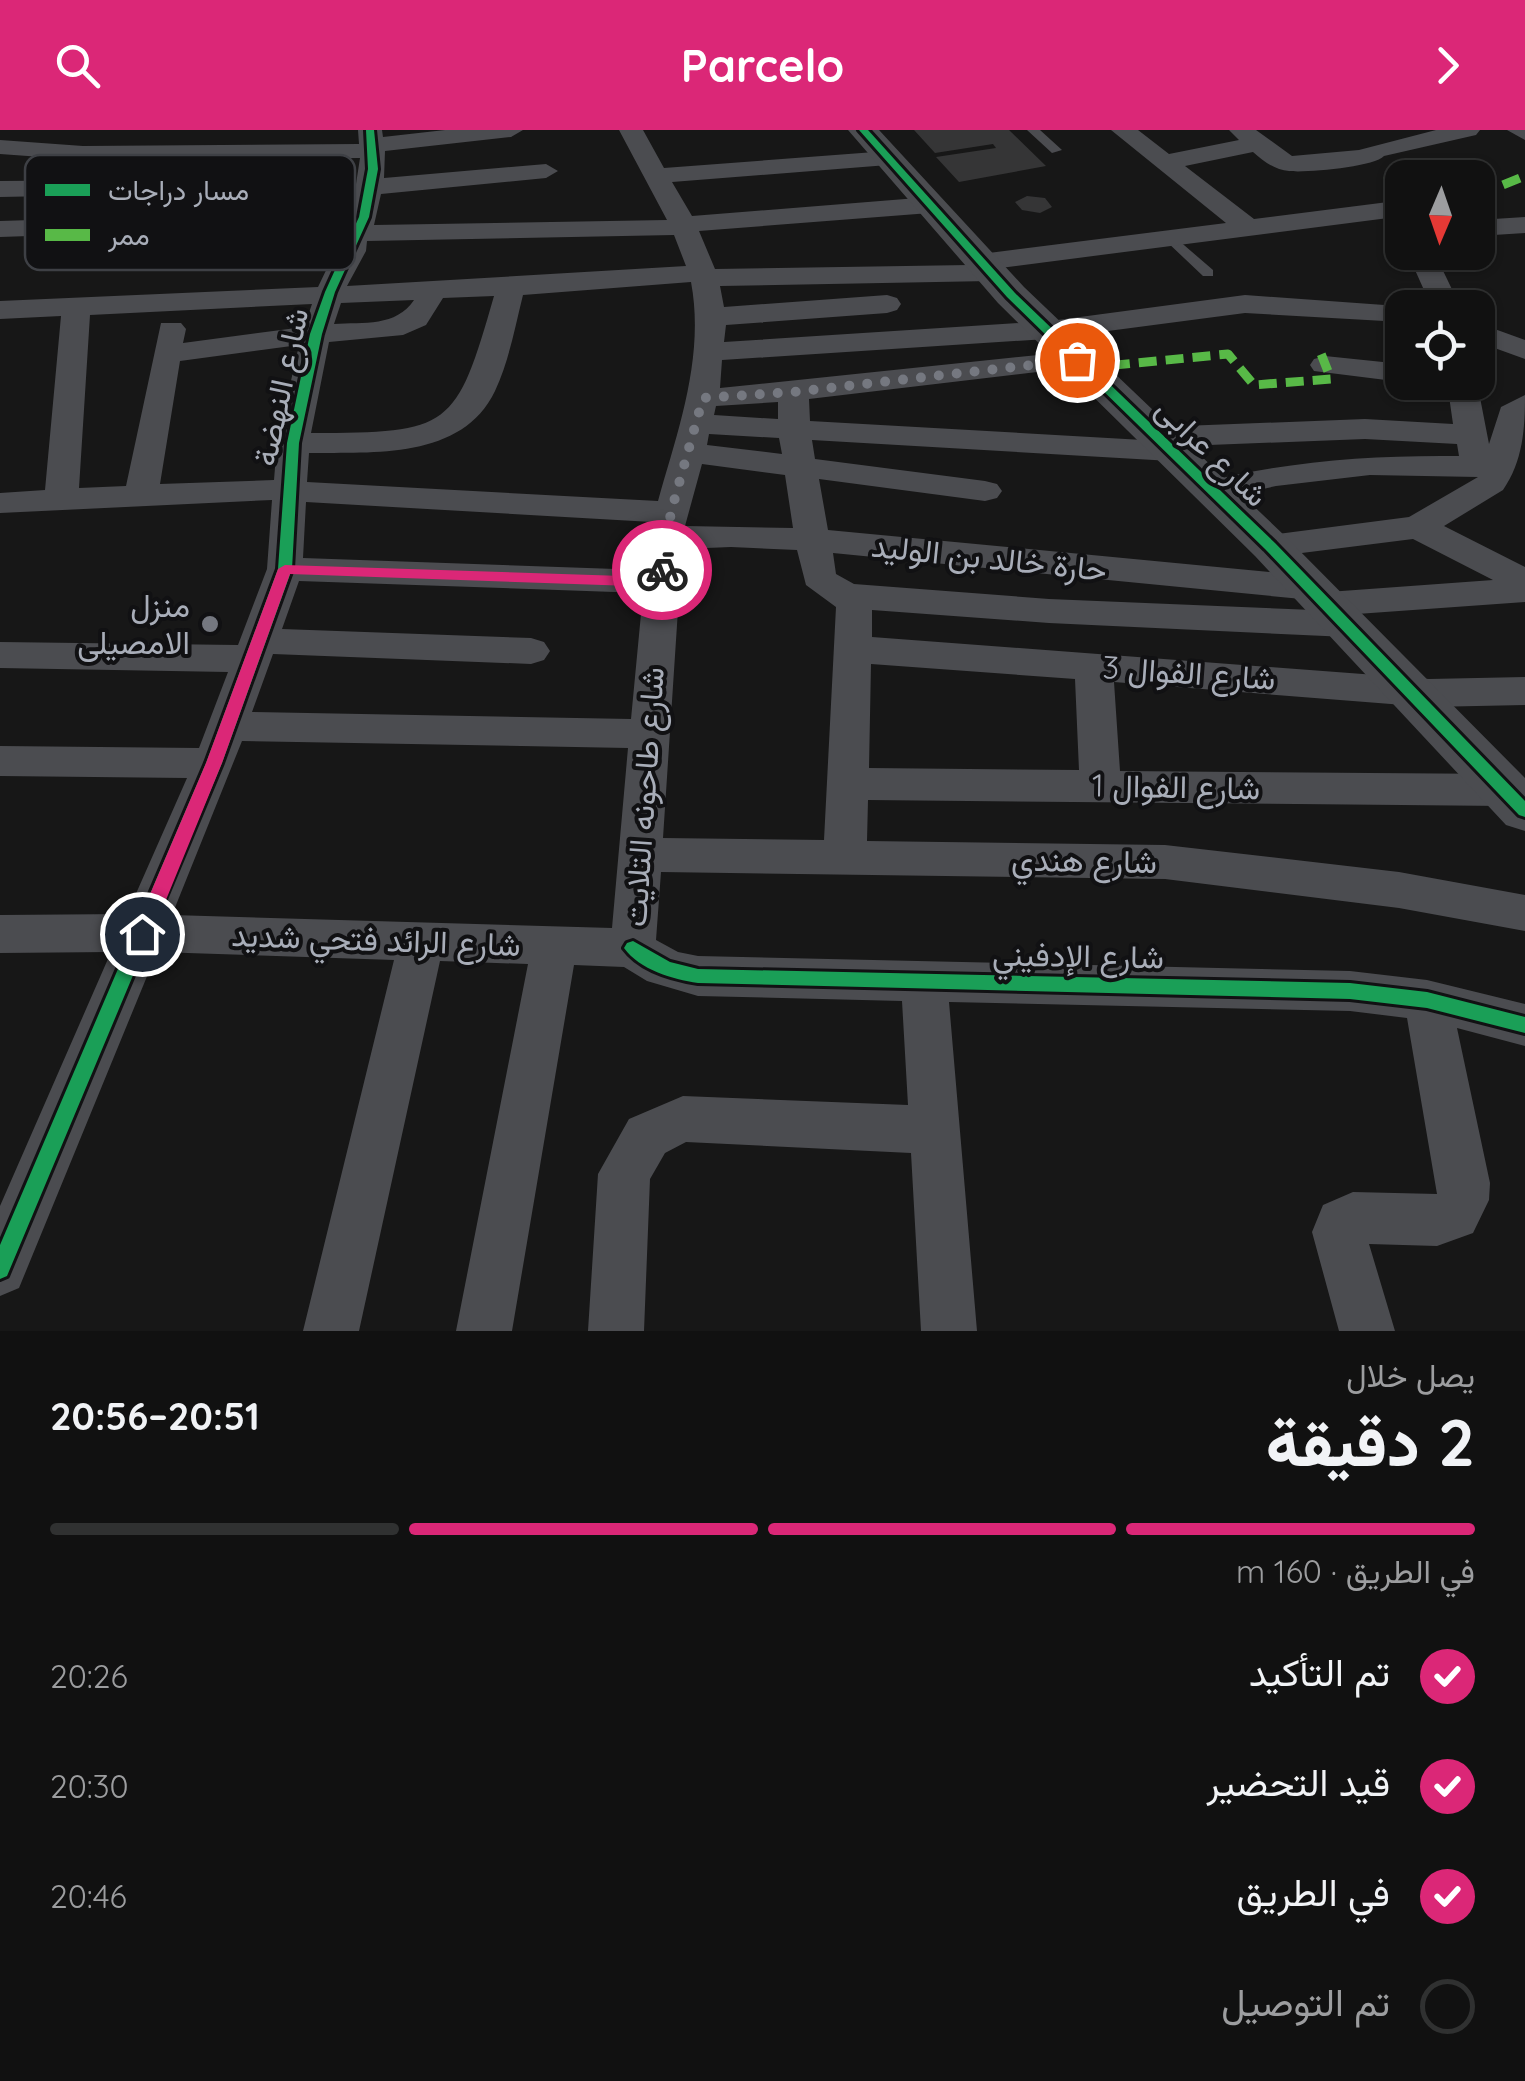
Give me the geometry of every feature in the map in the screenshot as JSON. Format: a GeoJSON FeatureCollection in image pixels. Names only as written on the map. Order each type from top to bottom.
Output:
{"type":"FeatureCollection","features":[{"type":"Feature","properties":{"kind":"street"},"geometry":{"type":"LineString","coordinates":[[0,138],[10,130]]}},
{"type":"Feature","properties":{"kind":"street"},"geometry":{"type":"LineString","coordinates":[[83,152],[100,130]]}},
{"type":"Feature","properties":{"kind":"street"},"geometry":{"type":"LineString","coordinates":[[366,188],[511,130]]}},
{"type":"Feature","properties":{"kind":"street"},"geometry":{"type":"LineString","coordinates":[[1353,130],[1372,154],[1385,183]]}},
{"type":"Feature","properties":{"kind":"street"},"geometry":{"type":"LineString","coordinates":[[1167,162],[1250,137],[1288,164],[1372,154],[1468,130]]}},
{"type":"Feature","properties":{"kind":"street","name":"شارع طاحونه التلايت"},"geometry":{"type":"LineString","coordinates":[[633,948],[668,525],[696,424],[710,352],[712,316],[703,276],[684,226],[656,176],[642,131]]}},
{"type":"Feature","properties":{"kind":"street"},"geometry":{"type":"LineString","coordinates":[[1132,131],[1246,226]]}},
{"type":"Feature","properties":{"kind":"street"},"geometry":{"type":"LineString","coordinates":[[539,144],[558,232]]}},
{"type":"Feature","properties":{"kind":"street"},"geometry":{"type":"LineString","coordinates":[[656,176],[876,144]]}},
{"type":"Feature","properties":{"kind":"street","name":"شارع عرابى"},"geometry":{"type":"LineString","coordinates":[[876,144],[1045,329],[1329,605],[1515,801]]}},
{"type":"Feature","properties":{"kind":"street"},"geometry":{"type":"LineString","coordinates":[[0,147],[107,155]]}},
{"type":"Feature","properties":{"kind":"street"},"geometry":{"type":"LineString","coordinates":[[366,188],[546,171]]}},
{"type":"Feature","properties":{"kind":"street"},"geometry":{"type":"LineString","coordinates":[[0,188],[25,188]]}},
{"type":"Feature","properties":{"kind":"street"},"geometry":{"type":"LineString","coordinates":[[366,188],[558,232],[684,226],[930,205]]}},
{"type":"Feature","properties":{"kind":"street","name":"شارع النهضة"},"geometry":{"type":"LineString","coordinates":[[355,220],[366,188]]}},
{"type":"Feature","properties":{"kind":"street"},"geometry":{"type":"LineString","coordinates":[[0,310],[703,276],[986,268],[1246,226],[1385,215]]}},
{"type":"Feature","properties":{"kind":"street"},"geometry":{"type":"LineString","coordinates":[[1495,227],[1525,225]]}},
{"type":"Feature","properties":{"kind":"street"},"geometry":{"type":"LineString","coordinates":[[0,229],[25,226]]}},
{"type":"Feature","properties":{"kind":"street","name":"شارع النهضة"},"geometry":{"type":"LineString","coordinates":[[0,1269],[221,744],[285,569],[293,443],[316,334],[338,270]]}},
{"type":"Feature","properties":{"kind":"street"},"geometry":{"type":"LineString","coordinates":[[293,443],[415,438],[441,432],[476,398],[511,287]]}},
{"type":"Feature","properties":{"kind":"street"},"geometry":{"type":"LineString","coordinates":[[168,354],[407,325],[416,319],[434,291]]}},
{"type":"Feature","properties":{"kind":"street"},"geometry":{"type":"LineString","coordinates":[[142,495],[174,300]]}},
{"type":"Feature","properties":{"kind":"street"},"geometry":{"type":"LineString","coordinates":[[712,316],[887,304]]}},
{"type":"Feature","properties":{"kind":"street"},"geometry":{"type":"LineString","coordinates":[[710,352],[1045,329],[1245,304],[1385,311]]}},
{"type":"Feature","properties":{"kind":"street"},"geometry":{"type":"LineString","coordinates":[[61,500],[76,306]]}},
{"type":"Feature","properties":{"kind":"street"},"geometry":{"type":"LineString","coordinates":[[1305,306],[1321,356],[1385,369]]}},
{"type":"Feature","properties":{"kind":"street"},"geometry":{"type":"LineString","coordinates":[[1495,317],[1525,318]]}},
{"type":"Feature","properties":{"kind":"street"},"geometry":{"type":"LineString","coordinates":[[1495,339],[1525,350]]}},
{"type":"Feature","properties":{"kind":"street"},"geometry":{"type":"LineString","coordinates":[[696,424],[793,392],[1077,360]]}},
{"type":"Feature","properties":{"kind":"street"},"geometry":{"type":"LineString","coordinates":[[793,392],[794,429],[821,582],[848,596],[1150,616],[1329,605],[1525,586]]}},
{"type":"Feature","properties":{"kind":"street"},"geometry":{"type":"LineString","coordinates":[[1270,546],[1418,527],[1491,483],[1467,400]]}},
{"type":"Feature","properties":{"kind":"street"},"geometry":{"type":"LineString","coordinates":[[1483,456],[1512,414],[1525,404]]}},
{"type":"Feature","properties":{"kind":"street"},"geometry":{"type":"LineString","coordinates":[[696,424],[1164,444],[1366,429],[1483,456]]}},
{"type":"Feature","properties":{"kind":"street"},"geometry":{"type":"LineString","coordinates":[[696,424],[802,467],[985,491]]}},
{"type":"Feature","properties":{"kind":"street"},"geometry":{"type":"LineString","coordinates":[[1212,490],[1276,476],[1483,456]]}},
{"type":"Feature","properties":{"kind":"street","name":"حارة خالد بن الوليد"},"geometry":{"type":"LineString","coordinates":[[0,503],[288,491],[668,525],[731,536],[814,540],[1146,575],[1329,605]]}},
{"type":"Feature","properties":{"kind":"street"},"geometry":{"type":"LineString","coordinates":[[1418,527],[1525,586]]}},
{"type":"Feature","properties":{"kind":"street"},"geometry":{"type":"LineString","coordinates":[[285,569],[661,582]]}},
{"type":"Feature","properties":{"kind":"street"},"geometry":{"type":"LineString","coordinates":[[1146,575],[1150,616]]}},
{"type":"Feature","properties":{"kind":"street"},"geometry":{"type":"LineString","coordinates":[[845,858],[854,605],[848,596]]}},
{"type":"Feature","properties":{"kind":"street"},"geometry":{"type":"LineString","coordinates":[[0,655],[257,650],[531,652]]}},
{"type":"Feature","properties":{"kind":"street","name":"شارع الفوال 3"},"geometry":{"type":"LineString","coordinates":[[852,650],[1444,694],[1525,690]]}},
{"type":"Feature","properties":{"kind":"street"},"geometry":{"type":"LineString","coordinates":[[1094,667],[1100,786]]}},
{"type":"Feature","properties":{"kind":"street"},"geometry":{"type":"LineString","coordinates":[[0,761],[221,744],[649,734]]}},
{"type":"Feature","properties":{"kind":"street","name":"شارع الفوال 1"},"geometry":{"type":"LineString","coordinates":[[847,784],[1100,786],[1515,801]]}},
{"type":"Feature","properties":{"kind":"street","name":"شارع هندي"},"geometry":{"type":"LineString","coordinates":[[640,855],[1165,862],[1359,884],[1525,913]]}},
{"type":"Feature","properties":{"kind":"street","name":"شارع الرائد فتحي شديد"},"geometry":{"type":"LineString","coordinates":[[0,934],[422,940],[633,948]]}},
{"type":"Feature","properties":{"kind":"street"},"geometry":{"type":"LineString","coordinates":[[330,1331],[422,940]]}},
{"type":"Feature","properties":{"kind":"street"},"geometry":{"type":"LineString","coordinates":[[484,1331],[554,946]]}},
{"type":"Feature","properties":{"kind":"street","name":"شارع الإدفيني"},"geometry":{"type":"LineString","coordinates":[[633,948],[662,967],[698,976],[1350,990],[1426,1000],[1525,1025]]}},
{"type":"Feature","properties":{"kind":"street"},"geometry":{"type":"LineString","coordinates":[[924,980],[949,1331]]}},
{"type":"Feature","properties":{"kind":"street"},"geometry":{"type":"LineString","coordinates":[[1367,1331],[1339,1232],[1342,1223],[1354,1218],[1437,1220],[1454,1215],[1463,1200],[1464,1183],[1426,1000]]}},
{"type":"Feature","properties":{"kind":"street"},"geometry":{"type":"LineString","coordinates":[[616,1331],[624,1174],[648,1136],[684,1118],[932,1130]]}},
{"type":"Feature","properties":{"kind":"lane"},"geometry":{"type":"LineString","coordinates":[[1033,130],[1056,150]]}},
{"type":"Feature","properties":{"kind":"lane"},"geometry":{"type":"LineString","coordinates":[[1170,238],[1208,273]]}},
{"type":"Feature","properties":{"kind":"building"},"geometry":{"type":"Polygon","coordinates":[[[914,130],[1009,130],[1046,166],[959,182],[936,157],[996,148],[993,144],[935,153],[914,130]]]}},
{"type":"Feature","properties":{"kind":"building"},"geometry":{"type":"Polygon","coordinates":[[[1027,196],[1045,198],[1052,207],[1040,213],[1022,210],[1015,202],[1027,196]]]}},
{"type":"Feature","properties":{"kind":"marked path"},"geometry":{"type":"LineString","coordinates":[[1495,188],[1525,176]]}},
{"type":"Feature","properties":{"kind":"marked path"},"geometry":{"type":"LineString","coordinates":[[1085,368],[1228,354],[1254,385],[1331,379],[1318,346]]}},
{"type":"Feature","properties":{"kind":"cycle path"},"geometry":{"type":"LineString","coordinates":[[355,237],[364,217],[373,169],[370,130]]}},
{"type":"Feature","properties":{"kind":"cycle path"},"geometry":{"type":"LineString","coordinates":[[863,130],[1011,295],[1270,546],[1525,811]]}},
{"type":"Feature","properties":{"kind":"cycle path"},"geometry":{"type":"LineString","coordinates":[[0,1269],[214,763],[285,569],[293,443],[316,334],[340,270]]}},
{"type":"Feature","properties":{"kind":"cycle path"},"geometry":{"type":"LineString","coordinates":[[633,948],[664,967],[698,976],[1350,991],[1427,1000],[1525,1025]]}},
{"type":"Feature","properties":{"kind":"way so far"},"geometry":{"type":"LineString","coordinates":[[662,570],[671,512],[703,398],[793,392],[1077,360]]}},
{"type":"Feature","properties":{"kind":"place","name":"منزل الامصيلى"},"geometry":{"type":"Point","coordinates":[210,624]}},
{"type":"Feature","properties":{"kind":"route"},"geometry":{"type":"LineString","coordinates":[[142,934],[214,763],[285,569],[661,582],[662,570]]}}]}
